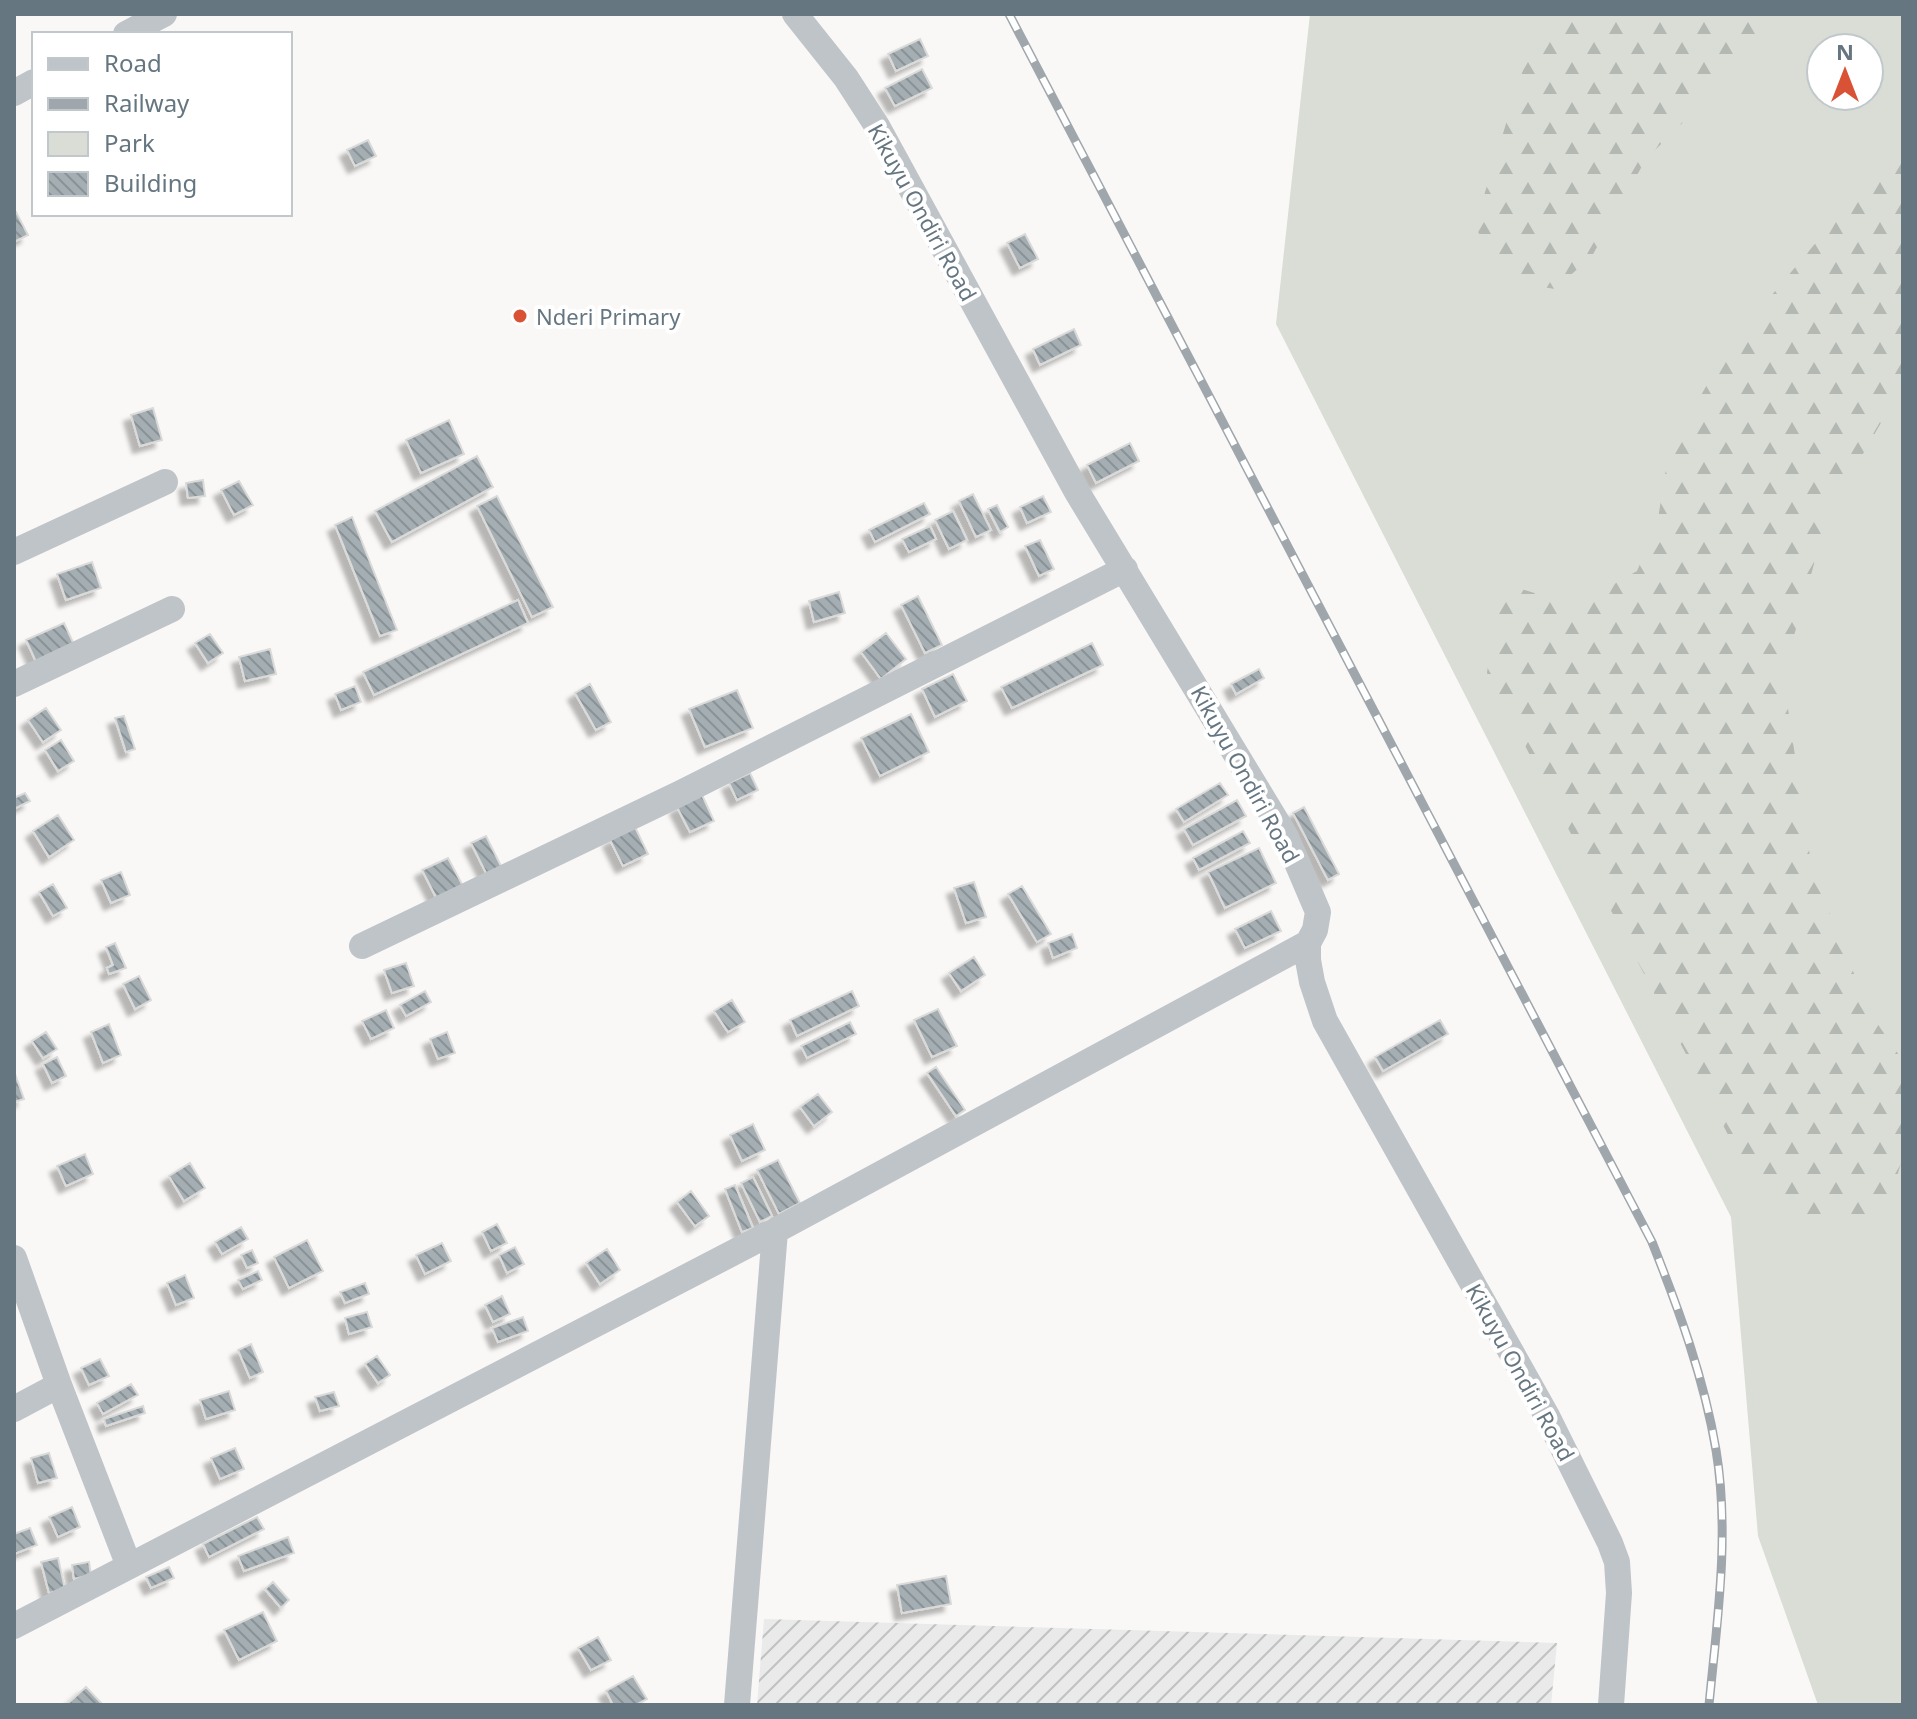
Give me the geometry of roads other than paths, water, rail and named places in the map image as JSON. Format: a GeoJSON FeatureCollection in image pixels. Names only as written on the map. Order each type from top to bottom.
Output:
{"type":"FeatureCollection","features":[{"type":"Feature","properties":{"kind":"street"},"geometry":{"type":"LineString","coordinates":[[130,32],[164,14]]}},
{"type":"Feature","properties":{"kind":"street","name":"Kikuyu Ondiri Road"},"geometry":{"type":"LineString","coordinates":[[795,14],[846,78],[877,126],[1077,492],[1286,837],[1318,912],[1315,930],[1308,943],[1312,982],[1330,1031],[1547,1416],[1610,1543],[1617,1562],[1619,1593],[1611,1705]]}},
{"type":"Feature","properties":{"kind":"street"},"geometry":{"type":"LineString","coordinates":[[14,93],[32,83]]}},
{"type":"Feature","properties":{"kind":"street"},"geometry":{"type":"LineString","coordinates":[[14,552],[165,482]]}},
{"type":"Feature","properties":{"kind":"street"},"geometry":{"type":"LineString","coordinates":[[362,946],[681,793],[1125,569]]}},
{"type":"Feature","properties":{"kind":"street"},"geometry":{"type":"LineString","coordinates":[[14,684],[172,609]]}},
{"type":"Feature","properties":{"kind":"street"},"geometry":{"type":"LineString","coordinates":[[14,1626],[775,1231],[1308,943]]}},
{"type":"Feature","properties":{"kind":"street"},"geometry":{"type":"LineString","coordinates":[[737,1705],[775,1231]]}},
{"type":"Feature","properties":{"kind":"street"},"geometry":{"type":"LineString","coordinates":[[14,1258],[129,1566]]}},
{"type":"Feature","properties":{"kind":"street"},"geometry":{"type":"LineString","coordinates":[[14,1409],[59,1385]]}},
{"type":"Feature","properties":{"kind":"railway"},"geometry":{"type":"LineString","coordinates":[[1009,14],[1652,1242],[1698,1370],[1711,1423],[1720,1482],[1721,1578],[1709,1705]]}},
{"type":"Feature","properties":{"kind":"place","name":"Nderi Primary"},"geometry":{"type":"Point","coordinates":[520,316]}}]}
